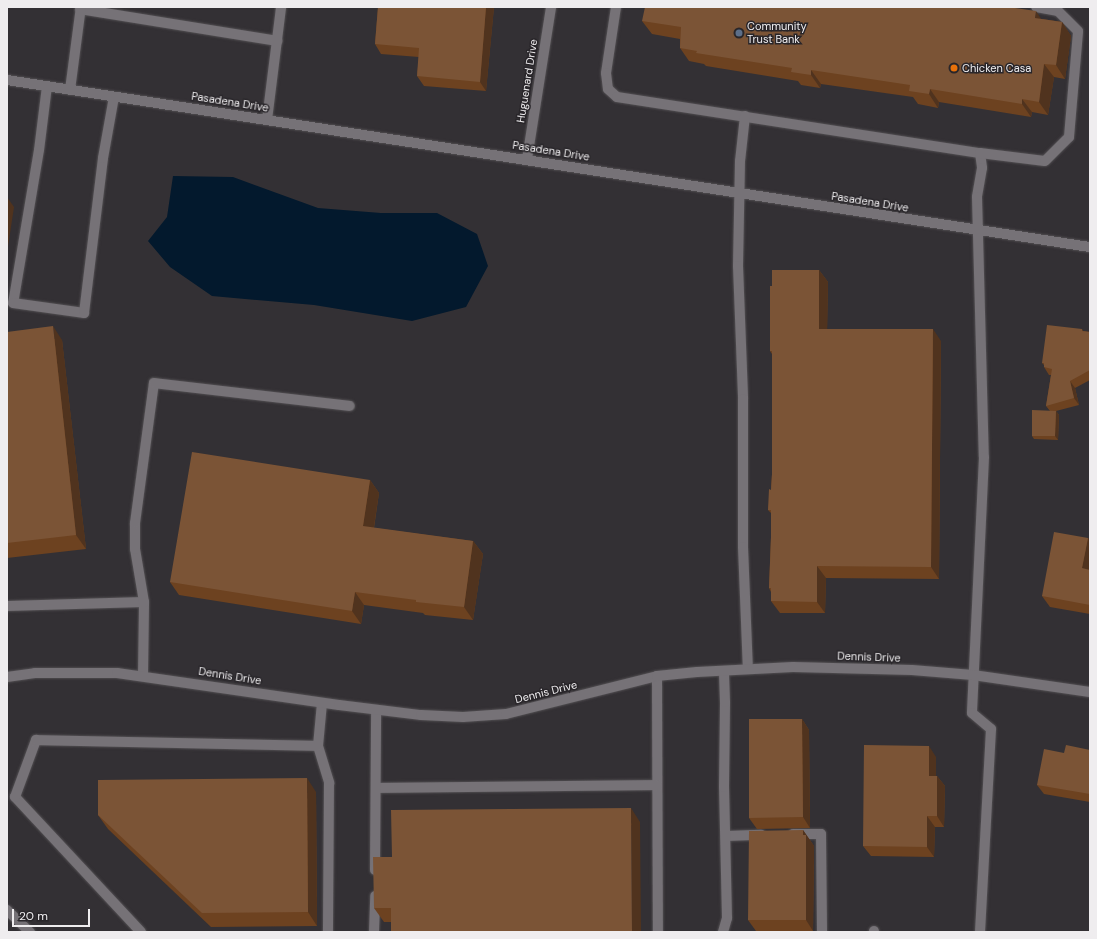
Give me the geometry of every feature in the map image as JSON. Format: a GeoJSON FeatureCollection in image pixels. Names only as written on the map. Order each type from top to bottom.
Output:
{"type":"FeatureCollection","features":[{"type":"Feature","properties":{"kind":"street"},"geometry":{"type":"LineString","coordinates":[[267,120],[281,7]]}},
{"type":"Feature","properties":{"kind":"street","name":"Huguenard Drive"},"geometry":{"type":"LineString","coordinates":[[527,159],[551,7]]}},
{"type":"Feature","properties":{"kind":"street"},"geometry":{"type":"LineString","coordinates":[[616,7],[606,73],[608,89],[617,97],[980,153],[1045,161],[1069,136],[1078,31],[1058,10],[1036,7]]}},
{"type":"Feature","properties":{"kind":"street"},"geometry":{"type":"LineString","coordinates":[[70,90],[81,8],[277,41]]}},
{"type":"Feature","properties":{"kind":"street","name":"Pasadena Drive"},"geometry":{"type":"LineString","coordinates":[[7,80],[1090,247]]}},
{"type":"Feature","properties":{"kind":"street"},"geometry":{"type":"LineString","coordinates":[[47,86],[39,150],[13,303],[84,314],[103,158],[114,97]]}},
{"type":"Feature","properties":{"kind":"street"},"geometry":{"type":"LineString","coordinates":[[745,116],[740,161],[738,266],[744,399],[743,546],[748,669]]}},
{"type":"Feature","properties":{"kind":"street"},"geometry":{"type":"LineString","coordinates":[[980,153],[982,168],[977,196],[984,457],[972,713],[991,729],[980,932]]}},
{"type":"Feature","properties":{"kind":"street"},"geometry":{"type":"LineString","coordinates":[[142,676],[144,602],[135,549],[135,523],[154,383],[350,406]]}},
{"type":"Feature","properties":{"kind":"street"},"geometry":{"type":"LineString","coordinates":[[7,606],[144,602]]}},
{"type":"Feature","properties":{"kind":"street","name":"Dennis Drive"},"geometry":{"type":"LineString","coordinates":[[7,677],[35,673],[117,673],[376,710],[421,715],[463,717],[506,714],[657,676],[748,669],[801,667],[912,670],[973,675],[1090,692]]}},
{"type":"Feature","properties":{"kind":"street"},"geometry":{"type":"LineString","coordinates":[[723,932],[727,918],[724,671]]}},
{"type":"Feature","properties":{"kind":"street"},"geometry":{"type":"LineString","coordinates":[[657,676],[658,932]]}},
{"type":"Feature","properties":{"kind":"street"},"geometry":{"type":"LineString","coordinates":[[322,703],[318,746],[329,783],[328,932]]}},
{"type":"Feature","properties":{"kind":"street"},"geometry":{"type":"LineString","coordinates":[[374,932],[376,710]]}},
{"type":"Feature","properties":{"kind":"street"},"geometry":{"type":"LineString","coordinates":[[141,932],[15,797],[36,740],[318,746]]}},
{"type":"Feature","properties":{"kind":"street"},"geometry":{"type":"LineString","coordinates":[[376,788],[657,785]]}},
{"type":"Feature","properties":{"kind":"street"},"geometry":{"type":"LineString","coordinates":[[726,836],[821,834],[822,932]]}},
{"type":"Feature","properties":{"kind":"street"},"geometry":{"type":"LineString","coordinates":[[7,910],[30,932]]}},
{"type":"Feature","properties":{"kind":"water"},"geometry":{"type":"Polygon","coordinates":[[[173,176],[233,177],[318,208],[381,213],[437,213],[477,234],[488,266],[466,307],[412,321],[314,305],[212,296],[170,267],[148,241],[167,217],[173,176]]]}},
{"type":"Feature","properties":{"kind":"building"},"geometry":{"type":"Polygon","coordinates":[[[378,7],[486,7],[480,82],[417,76],[419,48],[375,44],[378,7]]]}},
{"type":"Feature","properties":{"kind":"building"},"geometry":{"type":"Polygon","coordinates":[[[645,7],[1008,7],[1036,11],[1035,18],[1062,22],[1056,65],[1044,64],[1039,102],[1022,99],[1022,104],[930,89],[929,94],[909,91],[910,85],[811,70],[811,75],[791,72],[792,68],[696,53],[697,51],[680,48],[681,27],[642,21],[645,7]]]}},
{"type":"Feature","properties":{"kind":"building"},"geometry":{"type":"Polygon","coordinates":[[[772,270],[819,270],[819,329],[933,329],[931,567],[817,566],[817,602],[771,601],[771,588],[769,588],[771,510],[768,510],[769,489],[771,490],[772,474],[772,351],[770,351],[770,286],[772,286],[772,270]]]}},
{"type":"Feature","properties":{"kind":"building"},"geometry":{"type":"Polygon","coordinates":[[[1047,325],[1082,329],[1082,331],[1090,332],[1090,370],[1070,381],[1074,398],[1046,406],[1052,369],[1044,367],[1044,363],[1042,363],[1047,325]]]}},
{"type":"Feature","properties":{"kind":"building"},"geometry":{"type":"Polygon","coordinates":[[[53,326],[76,535],[7,543],[7,332],[53,326]]]}},
{"type":"Feature","properties":{"kind":"building"},"geometry":{"type":"Polygon","coordinates":[[[1032,410],[1056,411],[1055,436],[1032,436],[1032,410]]]}},
{"type":"Feature","properties":{"kind":"building"},"geometry":{"type":"Polygon","coordinates":[[[192,452],[370,480],[363,526],[473,541],[464,607],[416,602],[416,600],[355,592],[352,611],[170,582],[192,452]]]}},
{"type":"Feature","properties":{"kind":"building"},"geometry":{"type":"Polygon","coordinates":[[[1054,532],[1088,538],[1082,568],[1090,570],[1090,605],[1042,596],[1054,532]]]}},
{"type":"Feature","properties":{"kind":"building"},"geometry":{"type":"Polygon","coordinates":[[[749,719],[802,719],[803,817],[749,818],[749,719]]]}},
{"type":"Feature","properties":{"kind":"building"},"geometry":{"type":"Polygon","coordinates":[[[864,745],[929,746],[929,776],[937,776],[937,816],[927,816],[927,847],[863,846],[864,745]]]}},
{"type":"Feature","properties":{"kind":"building"},"geometry":{"type":"Polygon","coordinates":[[[1066,745],[1090,750],[1090,794],[1037,785],[1044,749],[1064,753],[1066,745]]]}},
{"type":"Feature","properties":{"kind":"building"},"geometry":{"type":"Polygon","coordinates":[[[307,778],[308,912],[202,913],[98,815],[98,780],[307,778]]]}},
{"type":"Feature","properties":{"kind":"building"},"geometry":{"type":"Polygon","coordinates":[[[631,808],[632,932],[391,932],[391,908],[374,908],[373,857],[392,857],[391,810],[631,808]]]}},
{"type":"Feature","properties":{"kind":"building"},"geometry":{"type":"Polygon","coordinates":[[[803,830],[803,835],[806,835],[806,920],[748,920],[749,831],[803,830]]]}},
{"type":"Feature","properties":{"kind":"place","name":"Community Trust Bank"},"geometry":{"type":"Point","coordinates":[739,33]}},
{"type":"Feature","properties":{"kind":"place","name":"Chicken Casa"},"geometry":{"type":"Point","coordinates":[954,68]}}]}
